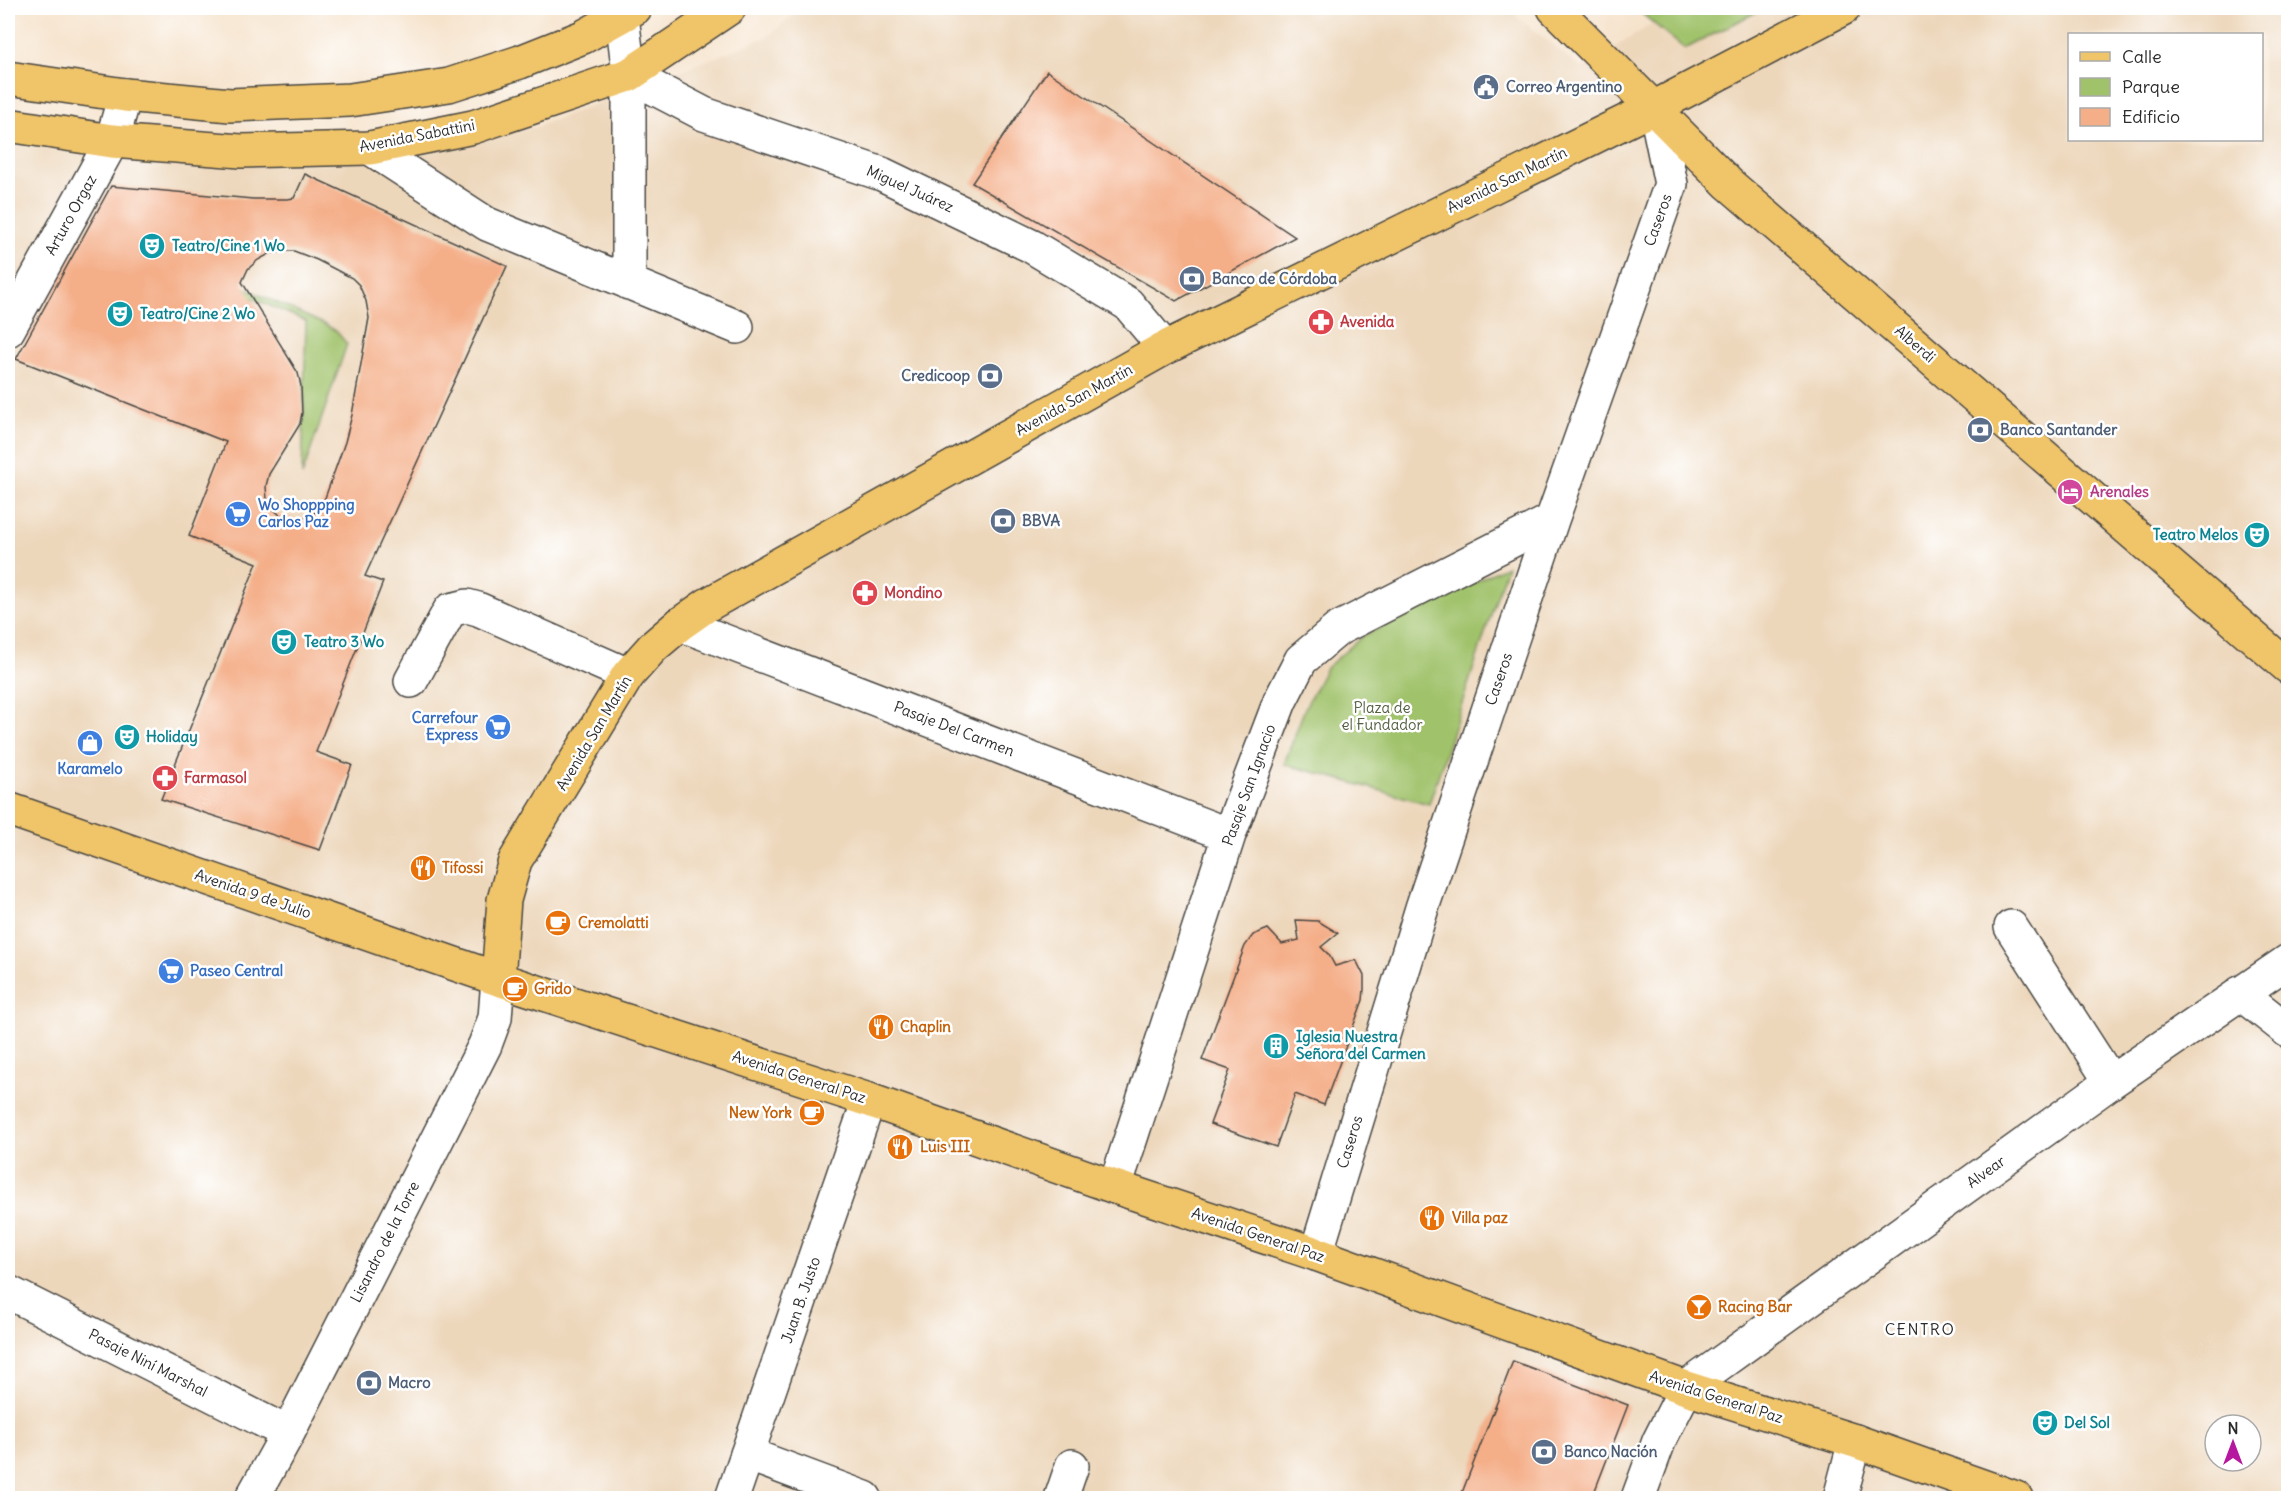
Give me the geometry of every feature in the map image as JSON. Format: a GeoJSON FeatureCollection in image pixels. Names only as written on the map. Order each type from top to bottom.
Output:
{"type":"FeatureCollection","features":[{"type":"Feature","properties":{"kind":"main road","name":"Avenida Sabattini"},"geometry":{"type":"LineString","coordinates":[[8,125],[112,141],[241,151],[370,148],[473,127],[629,75],[729,8]]}},
{"type":"Feature","properties":{"kind":"main road","name":"Alberdi"},"geometry":{"type":"LineString","coordinates":[[1554,8],[1655,107],[1729,184],[2289,667]]}},
{"type":"Feature","properties":{"kind":"main road","name":"Avenida San Martín"},"geometry":{"type":"LineString","coordinates":[[498,979],[504,900],[515,861],[628,675],[652,647],[680,624],[707,605],[1165,348],[1655,107],[1844,8]]}},
{"type":"Feature","properties":{"kind":"main road"},"geometry":{"type":"LineString","coordinates":[[8,78],[125,95],[230,105],[350,100],[449,85],[583,37],[628,12]]}},
{"type":"Feature","properties":{"kind":"main road","name":"Avenida 9 de Julio"},"geometry":{"type":"LineString","coordinates":[[8,809],[498,979]]}},
{"type":"Feature","properties":{"kind":"main road","name":"Avenida General Paz"},"geometry":{"type":"LineString","coordinates":[[498,979],[869,1101],[1114,1187],[1316,1254],[1686,1389],[1855,1441],[1974,1492],[2016,1498]]}},
{"type":"Feature","properties":{"kind":"street"},"geometry":{"type":"LineString","coordinates":[[628,12],[629,283]]}},
{"type":"Feature","properties":{"kind":"street","name":"Miguel Juárez"},"geometry":{"type":"LineString","coordinates":[[629,75],[704,114],[882,174],[1031,246],[1128,304],[1165,348]]}},
{"type":"Feature","properties":{"kind":"street","name":"Arturo Orgaz"},"geometry":{"type":"LineString","coordinates":[[8,330],[112,141],[125,95]]}},
{"type":"Feature","properties":{"kind":"street","name":"Caseros"},"geometry":{"type":"LineString","coordinates":[[1316,1254],[1422,908],[1552,520],[1671,184],[1655,107]]}},
{"type":"Feature","properties":{"kind":"street"},"geometry":{"type":"LineString","coordinates":[[370,148],[487,224],[737,327]]}},
{"type":"Feature","properties":{"kind":"street","name":"Pasaje San Ignacio"},"geometry":{"type":"LineString","coordinates":[[1114,1187],[1229,835],[1280,701],[1301,660],[1338,629],[1552,520]]}},
{"type":"Feature","properties":{"kind":"street"},"geometry":{"type":"LineString","coordinates":[[411,681],[450,610],[467,606],[628,675]]}},
{"type":"Feature","properties":{"kind":"street","name":"Pasaje Del Carmen"},"geometry":{"type":"LineString","coordinates":[[680,624],[1229,835]]}},
{"type":"Feature","properties":{"kind":"street"},"geometry":{"type":"LineString","coordinates":[[2011,927],[2111,1082]]}},
{"type":"Feature","properties":{"kind":"street","name":"Alvear"},"geometry":{"type":"LineString","coordinates":[[1686,1389],[2111,1082],[2289,961]]}},
{"type":"Feature","properties":{"kind":"street","name":"Lisandro de la Torre"},"geometry":{"type":"LineString","coordinates":[[252,1498],[288,1434],[485,1045],[495,1018],[498,979]]}},
{"type":"Feature","properties":{"kind":"street"},"geometry":{"type":"LineString","coordinates":[[2240,993],[2289,1031]]}},
{"type":"Feature","properties":{"kind":"street","name":"Juan B. Justo"},"geometry":{"type":"LineString","coordinates":[[732,1498],[869,1101]]}},
{"type":"Feature","properties":{"kind":"street","name":"Pasaje Niní Marshal"},"geometry":{"type":"LineString","coordinates":[[8,1292],[288,1434]]}},
{"type":"Feature","properties":{"kind":"street"},"geometry":{"type":"LineString","coordinates":[[1638,1498],[1659,1441],[1686,1389]]}},
{"type":"Feature","properties":{"kind":"street"},"geometry":{"type":"LineString","coordinates":[[1840,1498],[1855,1441]]}},
{"type":"Feature","properties":{"kind":"street"},"geometry":{"type":"LineString","coordinates":[[747,1454],[865,1498]]}},
{"type":"Feature","properties":{"kind":"street"},"geometry":{"type":"LineString","coordinates":[[1061,1498],[1071,1466]]}},
{"type":"Feature","properties":{"kind":"shaded area"},"geometry":{"type":"Polygon","coordinates":[[[801,8],[1506,8],[1581,68],[1654,23],[1764,8],[2288,8],[2288,1498],[818,1498],[788,1493],[786,1498],[8,1498],[8,144],[219,168],[536,127],[767,37],[801,8]]]}},
{"type":"Feature","properties":{"kind":"green space"},"geometry":{"type":"Polygon","coordinates":[[[1635,8],[1764,8],[1685,49],[1635,8]]]}},
{"type":"Feature","properties":{"kind":"green space"},"geometry":{"type":"Polygon","coordinates":[[[236,284],[326,325],[336,331],[347,344],[302,476],[306,321],[233,290],[236,284]]]}},
{"type":"Feature","properties":{"kind":"green space","name":"Plaza de el Fundador"},"geometry":{"type":"Polygon","coordinates":[[[1507,566],[1429,804],[1284,764],[1305,708],[1326,668],[1363,636],[1507,566]]]}},
{"type":"Feature","properties":{"kind":"building"},"geometry":{"type":"Polygon","coordinates":[[[1047,71],[1295,237],[1176,301],[972,183],[1047,71]]]}},
{"type":"Feature","properties":{"kind":"building","name":"Wo Shoppping Carlos Paz"},"geometry":{"type":"Polygon","coordinates":[[[305,174],[507,266],[365,576],[383,582],[316,752],[352,765],[320,850],[161,799],[257,563],[189,536],[226,442],[16,359],[111,186],[253,199],[294,198],[305,174]],[[294,251],[271,253],[258,260],[248,269],[242,282],[298,373],[301,386],[300,424],[269,474],[266,486],[267,500],[271,507],[280,515],[302,519],[316,512],[325,498],[345,442],[369,318],[366,301],[359,285],[352,278],[294,251]]]}},
{"type":"Feature","properties":{"kind":"building","name":"Iglesia Nuestra Señora del Carmen"},"geometry":{"type":"Polygon","coordinates":[[[1296,920],[1318,921],[1338,933],[1321,947],[1335,966],[1356,960],[1364,976],[1364,989],[1363,1000],[1324,1105],[1295,1094],[1276,1147],[1210,1124],[1230,1070],[1202,1060],[1245,946],[1253,935],[1268,929],[1282,944],[1299,940],[1296,920]]]}},
{"type":"Feature","properties":{"kind":"building","name":"Banco Nación"},"geometry":{"type":"Polygon","coordinates":[[[1513,1361],[1628,1405],[1592,1498],[1460,1498],[1513,1361]]]}},
{"type":"Feature","properties":{"kind":"place","name":"Correo Argentino"},"geometry":{"type":"Point","coordinates":[1486,87]}},
{"type":"Feature","properties":{"kind":"place","name":"Teatro/Cine 1 Wo"},"geometry":{"type":"Point","coordinates":[152,246]}},
{"type":"Feature","properties":{"kind":"place","name":"Banco de Córdoba"},"geometry":{"type":"Point","coordinates":[1192,279]}},
{"type":"Feature","properties":{"kind":"place","name":"Teatro/Cine 2 Wo"},"geometry":{"type":"Point","coordinates":[120,314]}},
{"type":"Feature","properties":{"kind":"place","name":"Avenida"},"geometry":{"type":"Point","coordinates":[1321,322]}},
{"type":"Feature","properties":{"kind":"place","name":"Credicoop"},"geometry":{"type":"Point","coordinates":[990,376]}},
{"type":"Feature","properties":{"kind":"place","name":"Banco Santander"},"geometry":{"type":"Point","coordinates":[1980,430]}},
{"type":"Feature","properties":{"kind":"place","name":"Arenales"},"geometry":{"type":"Point","coordinates":[2070,492]}},
{"type":"Feature","properties":{"kind":"place","name":"Wo Shoppping Carlos Paz"},"geometry":{"type":"Point","coordinates":[238,514]}},
{"type":"Feature","properties":{"kind":"place","name":"BBVA"},"geometry":{"type":"Point","coordinates":[1003,521]}},
{"type":"Feature","properties":{"kind":"place","name":"Teatro Melos"},"geometry":{"type":"Point","coordinates":[2257,535]}},
{"type":"Feature","properties":{"kind":"place","name":"Mondino"},"geometry":{"type":"Point","coordinates":[865,593]}},
{"type":"Feature","properties":{"kind":"place","name":"Teatro 3 Wo"},"geometry":{"type":"Point","coordinates":[284,642]}},
{"type":"Feature","properties":{"kind":"place","name":"Carrefour Express"},"geometry":{"type":"Point","coordinates":[498,727]}},
{"type":"Feature","properties":{"kind":"place","name":"Holiday"},"geometry":{"type":"Point","coordinates":[127,737]}},
{"type":"Feature","properties":{"kind":"place","name":"Karamelo"},"geometry":{"type":"Point","coordinates":[90,743]}},
{"type":"Feature","properties":{"kind":"place","name":"Farmasol"},"geometry":{"type":"Point","coordinates":[165,778]}},
{"type":"Feature","properties":{"kind":"place","name":"Tifossi"},"geometry":{"type":"Point","coordinates":[423,868]}},
{"type":"Feature","properties":{"kind":"place","name":"Cremolatti"},"geometry":{"type":"Point","coordinates":[558,923]}},
{"type":"Feature","properties":{"kind":"place","name":"Paseo Central"},"geometry":{"type":"Point","coordinates":[171,971]}},
{"type":"Feature","properties":{"kind":"place","name":"Grido"},"geometry":{"type":"Point","coordinates":[515,989]}},
{"type":"Feature","properties":{"kind":"place","name":"Chaplin"},"geometry":{"type":"Point","coordinates":[881,1027]}},
{"type":"Feature","properties":{"kind":"place","name":"Iglesia Nuestra Señora del Carmen"},"geometry":{"type":"Point","coordinates":[1276,1046]}},
{"type":"Feature","properties":{"kind":"place","name":"New York"},"geometry":{"type":"Point","coordinates":[812,1113]}},
{"type":"Feature","properties":{"kind":"place","name":"Luis III"},"geometry":{"type":"Point","coordinates":[900,1147]}},
{"type":"Feature","properties":{"kind":"place","name":"Villa paz"},"geometry":{"type":"Point","coordinates":[1432,1218]}},
{"type":"Feature","properties":{"kind":"place","name":"Racing Bar"},"geometry":{"type":"Point","coordinates":[1699,1307]}},
{"type":"Feature","properties":{"kind":"place","name":"Macro"},"geometry":{"type":"Point","coordinates":[369,1383]}},
{"type":"Feature","properties":{"kind":"place","name":"Del Sol"},"geometry":{"type":"Point","coordinates":[2045,1423]}},
{"type":"Feature","properties":{"kind":"place","name":"Banco Nación"},"geometry":{"type":"Point","coordinates":[1544,1452]}},
{"type":"Feature","properties":{"kind":"district","name":"CENTRO"},"geometry":{"type":"Point","coordinates":[1920,1329]}}]}
